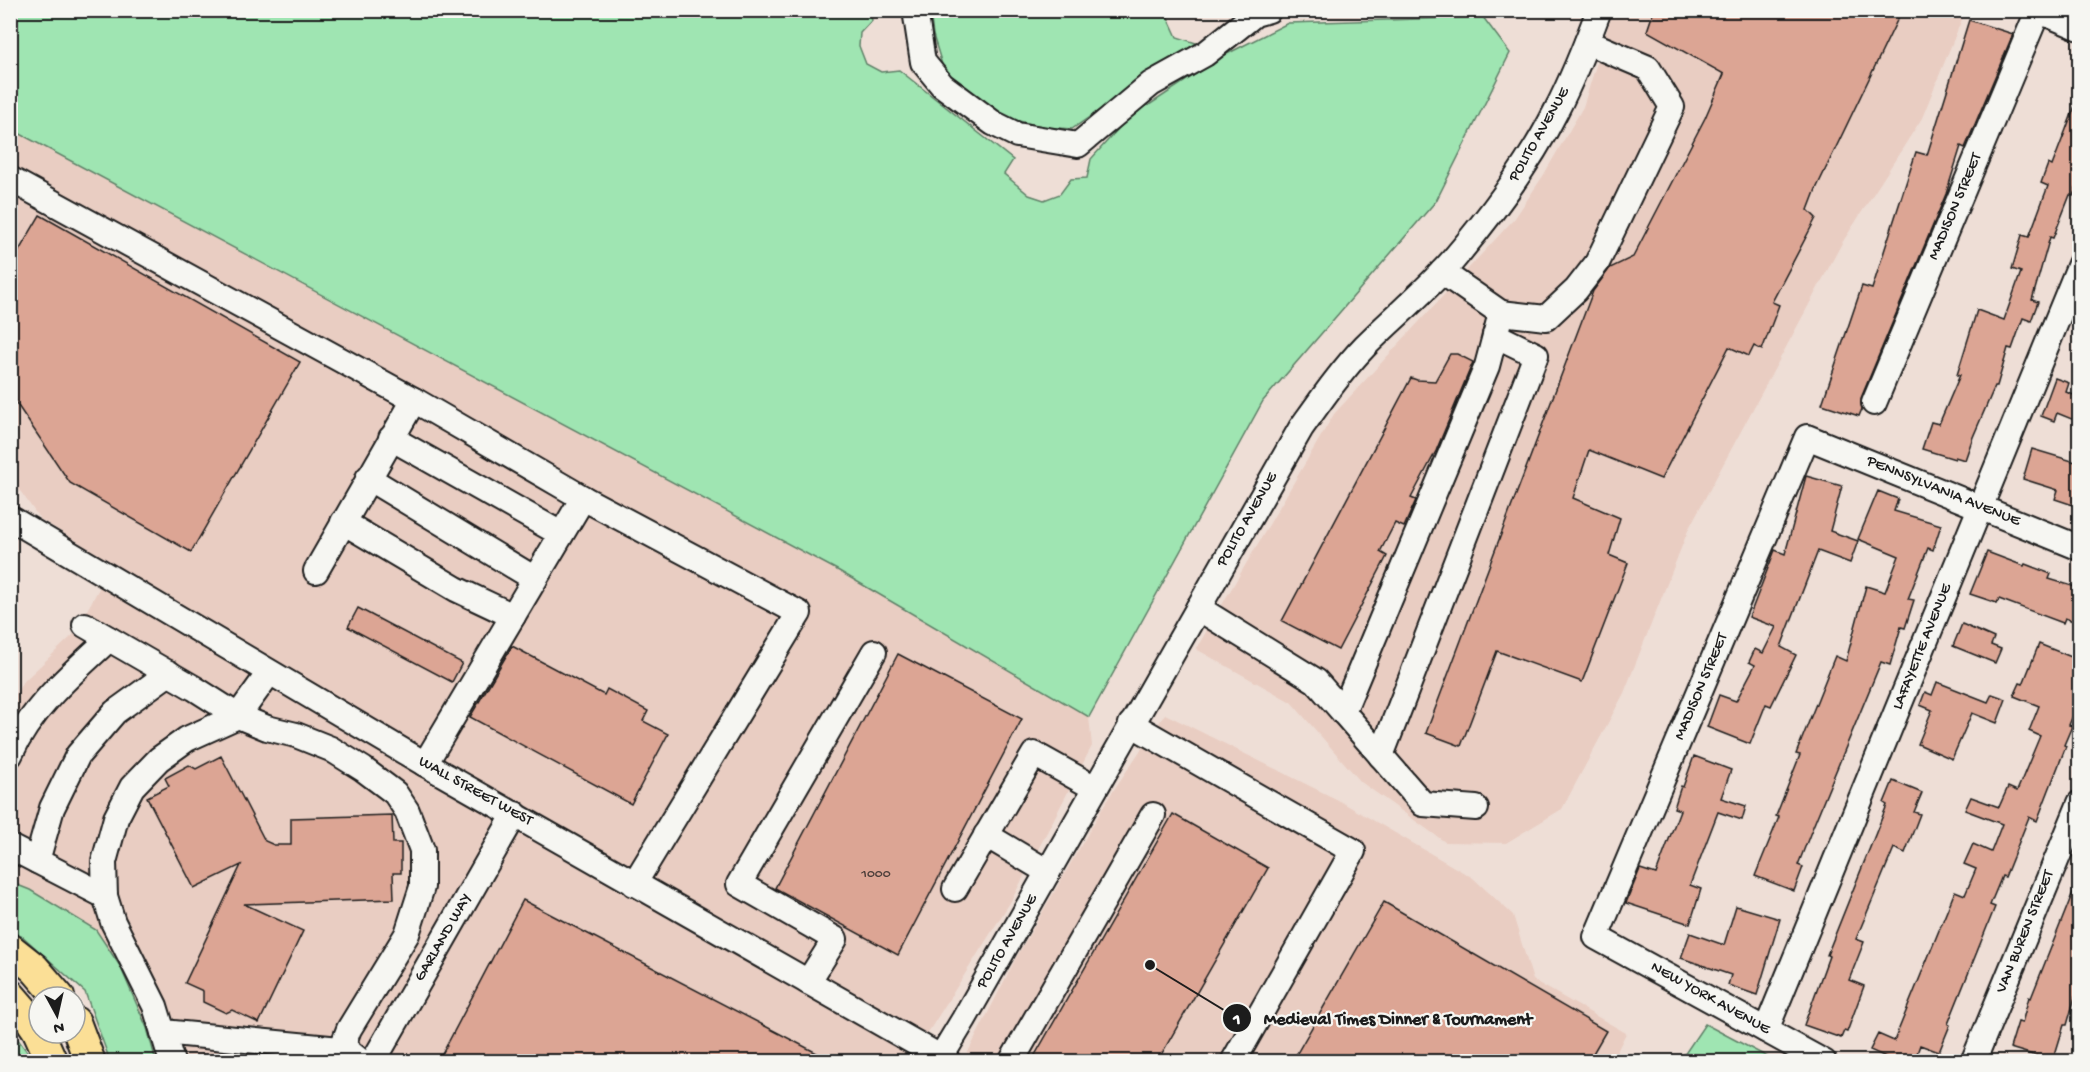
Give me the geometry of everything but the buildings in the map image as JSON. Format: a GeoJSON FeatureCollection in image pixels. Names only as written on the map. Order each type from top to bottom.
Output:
{"type":"FeatureCollection","features":[{"type":"Feature","properties":{"kind":"main road"},"geometry":{"type":"LineString","coordinates":[[10,949],[34,968],[49,985]]}},
{"type":"Feature","properties":{"kind":"main road"},"geometry":{"type":"LineString","coordinates":[[10,995],[27,1016]]}},
{"type":"Feature","properties":{"kind":"main road"},"geometry":{"type":"LineString","coordinates":[[44,1045],[52,1062]]}},
{"type":"Feature","properties":{"kind":"main road"},"geometry":{"type":"LineString","coordinates":[[84,1045],[90,1062]]}},
{"type":"Feature","properties":{"kind":"street"},"geometry":{"type":"LineString","coordinates":[[915,10],[923,62],[942,85],[993,123],[1017,135],[1078,145],[1151,84],[1205,54],[1255,14],[1269,10]]}},
{"type":"Feature","properties":{"kind":"street","name":"POLITO AVENUE"},"geometry":{"type":"LineString","coordinates":[[942,1060],[1131,724],[1301,429],[1333,383],[1364,348],[1442,272],[1490,216],[1525,166],[1556,113],[1599,10]]}},
{"type":"Feature","properties":{"kind":"street"},"geometry":{"type":"LineString","coordinates":[[2037,11],[2079,28]]}},
{"type":"Feature","properties":{"kind":"street","name":"MADISON STREET"},"geometry":{"type":"LineString","coordinates":[[1874,403],[2037,11]]}},
{"type":"Feature","properties":{"kind":"street"},"geometry":{"type":"LineString","coordinates":[[1498,324],[1546,318],[1576,290],[1597,263],[1672,107],[1648,68],[1587,42]]}},
{"type":"Feature","properties":{"kind":"street"},"geometry":{"type":"LineString","coordinates":[[10,179],[414,400],[583,498],[799,613],[634,884]]}},
{"type":"Feature","properties":{"kind":"street","name":"LAFAYETTE AVENUE"},"geometry":{"type":"LineString","coordinates":[[1766,1030],[2079,264]]}},
{"type":"Feature","properties":{"kind":"street"},"geometry":{"type":"LineString","coordinates":[[1382,756],[1536,356],[1442,272]]}},
{"type":"Feature","properties":{"kind":"street"},"geometry":{"type":"LineString","coordinates":[[1343,712],[1487,366],[1498,324]]}},
{"type":"Feature","properties":{"kind":"street"},"geometry":{"type":"LineString","coordinates":[[316,571],[414,400]]}},
{"type":"Feature","properties":{"kind":"street","name":"MADISON STREET"},"geometry":{"type":"LineString","coordinates":[[1596,937],[1807,437]]}},
{"type":"Feature","properties":{"kind":"street","name":"PENNSYLVANIA AVENUE"},"geometry":{"type":"LineString","coordinates":[[1807,437],[1981,506],[2079,548]]}},
{"type":"Feature","properties":{"kind":"street"},"geometry":{"type":"LineString","coordinates":[[391,438],[561,534]]}},
{"type":"Feature","properties":{"kind":"street"},"geometry":{"type":"LineString","coordinates":[[368,478],[535,579]]}},
{"type":"Feature","properties":{"kind":"street"},"geometry":{"type":"LineString","coordinates":[[425,764],[583,498]]}},
{"type":"Feature","properties":{"kind":"street","name":"WALL STREET WEST"},"geometry":{"type":"LineString","coordinates":[[10,518],[21,534],[515,814],[942,1060]]}},
{"type":"Feature","properties":{"kind":"street"},"geometry":{"type":"LineString","coordinates":[[343,522],[456,589],[513,616]]}},
{"type":"Feature","properties":{"kind":"street"},"geometry":{"type":"LineString","coordinates":[[1198,608],[1316,681],[1423,804],[1476,808]]}},
{"type":"Feature","properties":{"kind":"street"},"geometry":{"type":"LineString","coordinates":[[85,625],[238,716],[331,749],[363,769],[395,794],[407,811],[422,850],[422,887],[407,934],[338,1051]]}},
{"type":"Feature","properties":{"kind":"street"},"geometry":{"type":"LineString","coordinates":[[10,755],[37,711],[109,639]]}},
{"type":"Feature","properties":{"kind":"street"},"geometry":{"type":"LineString","coordinates":[[808,982],[835,939],[739,884],[874,652]]}},
{"type":"Feature","properties":{"kind":"street"},"geometry":{"type":"LineString","coordinates":[[37,861],[52,808],[78,755],[115,712],[169,673]]}},
{"type":"Feature","properties":{"kind":"street"},"geometry":{"type":"LineString","coordinates":[[172,1062],[155,1005],[113,921],[105,896],[104,862],[116,818],[132,787],[159,759],[187,739],[238,716],[268,673]]}},
{"type":"Feature","properties":{"kind":"street"},"geometry":{"type":"LineString","coordinates":[[1131,724],[1353,851],[1233,1062]]}},
{"type":"Feature","properties":{"kind":"street"},"geometry":{"type":"LineString","coordinates":[[955,889],[1034,754],[1095,788]]}},
{"type":"Feature","properties":{"kind":"street","name":"VAN BUREN STREET"},"geometry":{"type":"LineString","coordinates":[[1973,1062],[2079,804]]}},
{"type":"Feature","properties":{"kind":"street","name":"GARLAND WAY"},"geometry":{"type":"LineString","coordinates":[[373,1062],[515,814]]}},
{"type":"Feature","properties":{"kind":"street"},"geometry":{"type":"LineString","coordinates":[[1011,1062],[1153,815]]}},
{"type":"Feature","properties":{"kind":"street"},"geometry":{"type":"LineString","coordinates":[[986,836],[1048,872]]}},
{"type":"Feature","properties":{"kind":"street"},"geometry":{"type":"LineString","coordinates":[[10,847],[105,896]]}},
{"type":"Feature","properties":{"kind":"street","name":"NEW YORK AVENUE"},"geometry":{"type":"LineString","coordinates":[[1596,937],[1824,1062]]}},
{"type":"Feature","properties":{"kind":"street"},"geometry":{"type":"LineString","coordinates":[[163,1032],[338,1051],[347,1050],[362,1062]]}},
{"type":"Feature","properties":{"kind":"shaded area"},"geometry":{"type":"Polygon","coordinates":[[[1613,11],[1967,11],[1922,118],[1842,243],[1689,528],[1624,693],[1562,809],[1506,843],[1445,842],[1361,782],[1291,702],[1196,649],[1334,414],[1515,218],[1543,176],[1583,107],[1613,11]]]}},
{"type":"Feature","properties":{"kind":"shaded area"},"geometry":{"type":"Polygon","coordinates":[[[11,129],[839,571],[1089,717],[1092,746],[1011,901],[910,1061],[156,1061],[147,1028],[30,890],[11,882],[11,703],[22,683],[74,634],[113,563],[40,519],[11,478],[11,129]]]}},
{"type":"Feature","properties":{"kind":"shaded area"},"geometry":{"type":"Polygon","coordinates":[[[1165,714],[1338,800],[1473,878],[1513,915],[1533,980],[1626,1033],[1612,1062],[963,1062],[1016,958],[1109,797],[1165,714]]]}},
{"type":"Feature","properties":{"kind":"green space"},"geometry":{"type":"Polygon","coordinates":[[[11,11],[869,11],[872,20],[860,33],[859,46],[866,64],[881,72],[899,70],[1013,160],[1004,174],[1029,195],[1044,200],[1060,194],[1071,179],[1087,178],[1091,159],[1136,109],[1149,105],[1223,56],[1288,23],[1483,17],[1510,53],[1436,201],[1263,401],[1089,717],[839,571],[11,129],[11,11]]]}},
{"type":"Feature","properties":{"kind":"green space"},"geometry":{"type":"Polygon","coordinates":[[[930,11],[1167,11],[1177,37],[1196,43],[1072,129],[1045,127],[1010,119],[976,99],[944,71],[933,35],[930,11]]]}},
{"type":"Feature","properties":{"kind":"green space"},"geometry":{"type":"Polygon","coordinates":[[[10,882],[30,890],[96,930],[120,966],[147,1028],[156,1061],[110,1061],[87,998],[87,985],[77,985],[23,937],[11,932],[10,882]]]}},
{"type":"Feature","properties":{"kind":"green space"},"geometry":{"type":"Polygon","coordinates":[[[1705,1024],[1775,1061],[1680,1061],[1705,1024]]]}},
{"type":"Feature","properties":{"kind":"green space"},"geometry":{"type":"Polygon","coordinates":[[[11,1030],[34,1061],[11,1061],[11,1030]]]}},
{"type":"Feature","properties":{"kind":"place","name":"Medieval Times Dinner & Tournament"},"geometry":{"type":"Point","coordinates":[1150,965]}}]}
